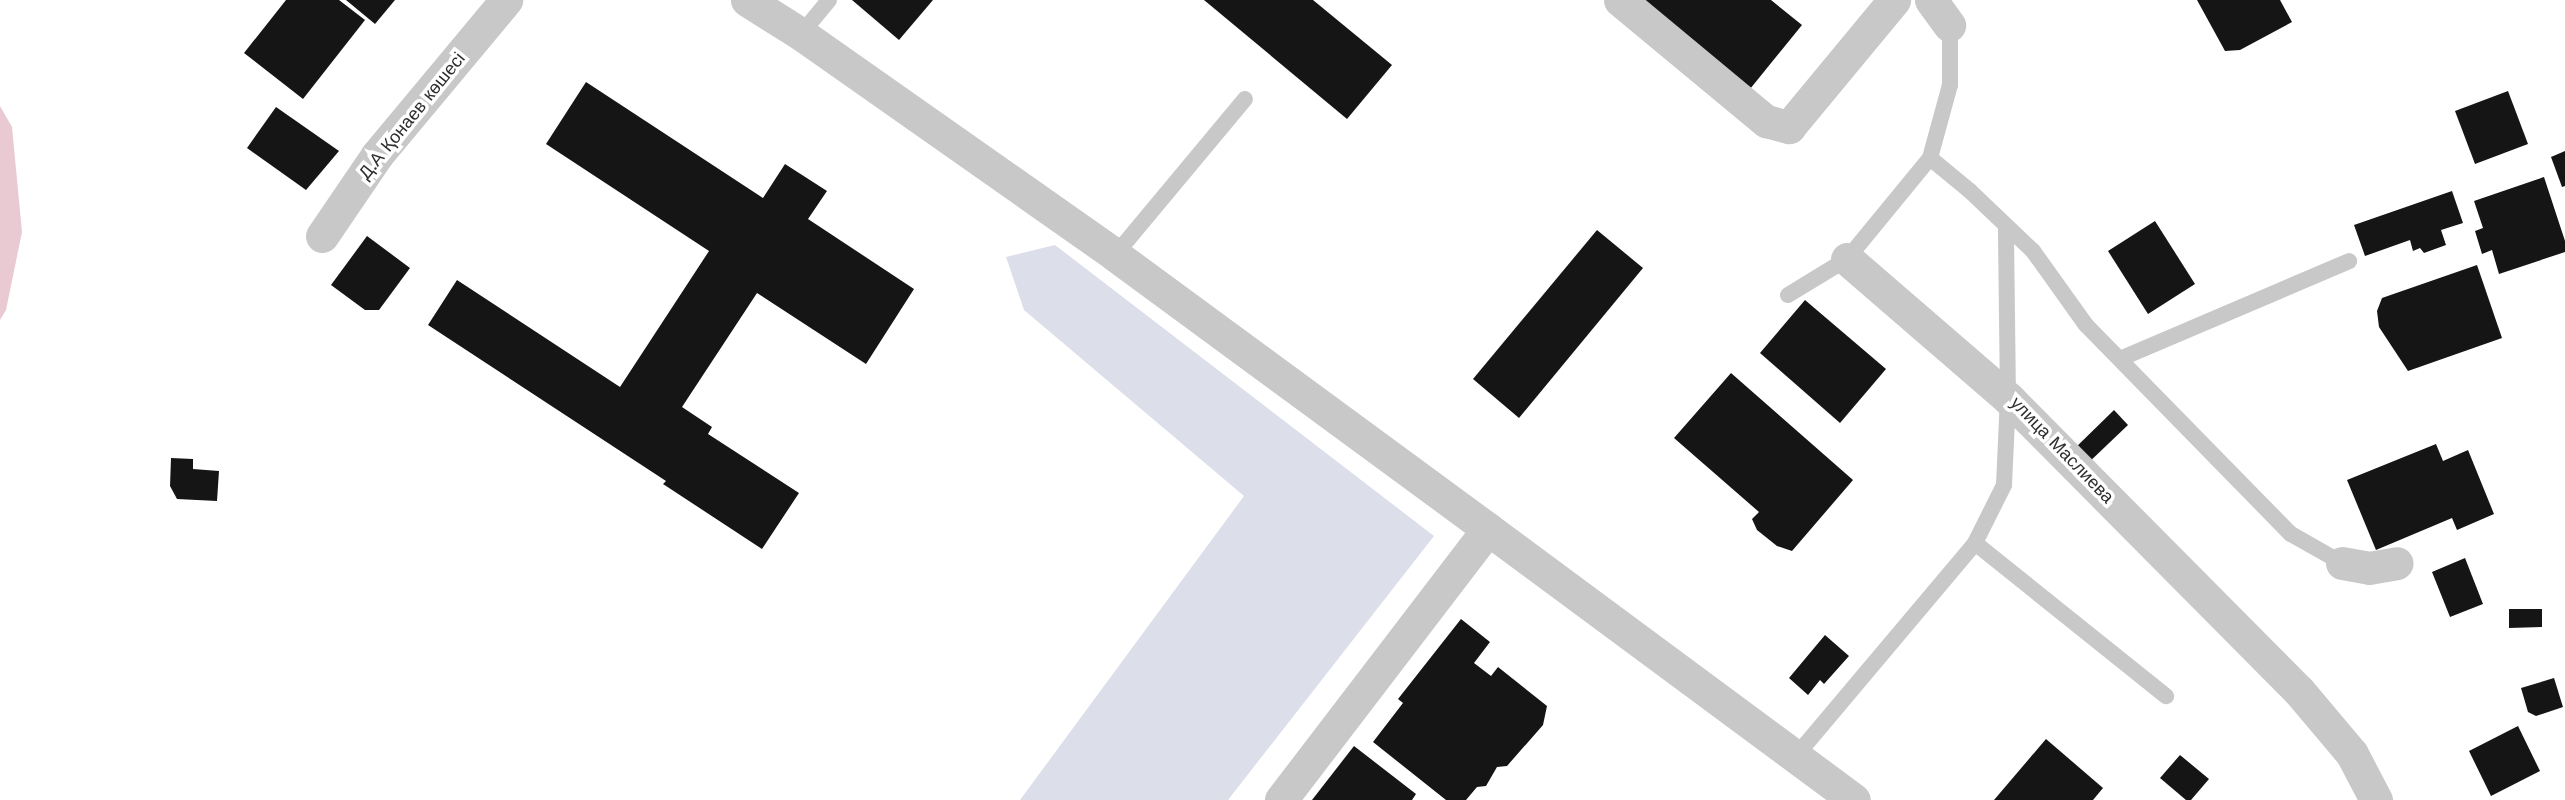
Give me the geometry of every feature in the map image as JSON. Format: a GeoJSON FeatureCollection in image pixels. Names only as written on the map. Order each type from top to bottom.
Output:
{"type":"FeatureCollection","features":[{"type":"Feature","properties":{"kind":"street","name":"Д.А Қонаев көшесі"},"geometry":{"type":"LineString","coordinates":[[322,236],[377,155],[506,0]]}},
{"type":"Feature","properties":{"kind":"street"},"geometry":{"type":"LineString","coordinates":[[747,0],[801,34],[1115,255],[1853,800]]}},
{"type":"Feature","properties":{"kind":"street"},"geometry":{"type":"LineString","coordinates":[[1620,0],[1766,121],[1789,127],[1894,0]]}},
{"type":"Feature","properties":{"kind":"street"},"geometry":{"type":"LineString","coordinates":[[1847,259],[2008,398]]}},
{"type":"Feature","properties":{"kind":"street","name":"улица Маслиева"},"geometry":{"type":"LineString","coordinates":[[2008,398],[2299,691],[2352,754],[2376,800]]}},
{"type":"Feature","properties":{"kind":"street"},"geometry":{"type":"LineString","coordinates":[[1281,800],[1488,529]]}},
{"type":"Feature","properties":{"kind":"street"},"geometry":{"type":"LineString","coordinates":[[2342,563],[2369,568],[2397,563]]}},
{"type":"Feature","properties":{"kind":"lane"},"geometry":{"type":"LineString","coordinates":[[801,34],[829,0]]}},
{"type":"Feature","properties":{"kind":"lane"},"geometry":{"type":"LineString","coordinates":[[1788,295],[1847,259],[1930,158],[1950,85],[1943,8]]}},
{"type":"Feature","properties":{"kind":"lane"},"geometry":{"type":"LineString","coordinates":[[1115,255],[1245,99]]}},
{"type":"Feature","properties":{"kind":"lane"},"geometry":{"type":"LineString","coordinates":[[1930,158],[2033,251],[2086,325],[2122,358],[2291,534],[2342,563]]}},
{"type":"Feature","properties":{"kind":"lane","name":"улица Маслиева"},"geometry":{"type":"LineString","coordinates":[[2006,226],[2008,398]]}},
{"type":"Feature","properties":{"kind":"lane"},"geometry":{"type":"LineString","coordinates":[[2122,358],[2349,261]]}},
{"type":"Feature","properties":{"kind":"lane"},"geometry":{"type":"LineString","coordinates":[[1795,757],[1975,542],[2004,485],[2008,398]]}},
{"type":"Feature","properties":{"kind":"lane"},"geometry":{"type":"LineString","coordinates":[[1975,542],[2166,696]]}},
{"type":"Feature","properties":{"kind":"shaded area"},"geometry":{"type":"Polygon","coordinates":[[[0,106],[12,127],[22,232],[6,310],[0,320],[0,106]]]}},
{"type":"Feature","properties":{"kind":"shaded area"},"geometry":{"type":"Polygon","coordinates":[[[1055,245],[1434,536],[1228,800],[1020,800],[1244,496],[1024,310],[1006,257],[1055,245]]]}},
{"type":"Feature","properties":{"kind":"building"},"geometry":{"type":"Polygon","coordinates":[[[286,0],[339,0],[365,20],[303,99],[244,53],[286,0]]]}},
{"type":"Feature","properties":{"kind":"building"},"geometry":{"type":"Polygon","coordinates":[[[346,0],[395,0],[375,24],[346,0]]]}},
{"type":"Feature","properties":{"kind":"building"},"geometry":{"type":"Polygon","coordinates":[[[852,0],[933,0],[899,40],[852,0]]]}},
{"type":"Feature","properties":{"kind":"building"},"geometry":{"type":"Polygon","coordinates":[[[1204,0],[1313,0],[1392,65],[1347,119],[1204,0]]]}},
{"type":"Feature","properties":{"kind":"building"},"geometry":{"type":"Polygon","coordinates":[[[1643,0],[1771,0],[1802,25],[1750,89],[1643,0]]]}},
{"type":"Feature","properties":{"kind":"building"},"geometry":{"type":"Polygon","coordinates":[[[2197,0],[2280,0],[2292,22],[2240,50],[2225,51],[2197,0]]]}},
{"type":"Feature","properties":{"kind":"building"},"geometry":{"type":"Polygon","coordinates":[[[586,82],[763,198],[785,164],[827,191],[808,219],[914,289],[866,364],[757,293],[682,407],[712,427],[708,434],[799,493],[762,549],[663,484],[666,481],[428,325],[457,280],[620,387],[709,251],[546,144],[586,82]]]}},
{"type":"Feature","properties":{"kind":"building"},"geometry":{"type":"Polygon","coordinates":[[[2508,91],[2528,144],[2475,164],[2455,111],[2508,91]]]}},
{"type":"Feature","properties":{"kind":"building"},"geometry":{"type":"Polygon","coordinates":[[[276,107],[339,151],[306,190],[247,148],[276,107]]]}},
{"type":"Feature","properties":{"kind":"building"},"geometry":{"type":"Polygon","coordinates":[[[2565,151],[2565,186],[2562,187],[2551,157],[2565,151]]]}},
{"type":"Feature","properties":{"kind":"building"},"geometry":{"type":"Polygon","coordinates":[[[2544,177],[2565,241],[2565,252],[2499,274],[2492,250],[2482,254],[2475,231],[2483,228],[2474,201],[2544,177]]]}},
{"type":"Feature","properties":{"kind":"building"},"geometry":{"type":"Polygon","coordinates":[[[2452,191],[2463,223],[2441,230],[2446,245],[2424,253],[2420,248],[2413,251],[2410,240],[2365,256],[2354,225],[2452,191]]]}},
{"type":"Feature","properties":{"kind":"building"},"geometry":{"type":"Polygon","coordinates":[[[2155,221],[2195,284],[2148,314],[2108,251],[2155,221]]]}},
{"type":"Feature","properties":{"kind":"building"},"geometry":{"type":"Polygon","coordinates":[[[1597,230],[1643,268],[1519,418],[1473,379],[1597,230]]]}},
{"type":"Feature","properties":{"kind":"building"},"geometry":{"type":"Polygon","coordinates":[[[367,236],[410,268],[379,310],[365,310],[331,285],[367,236]]]}},
{"type":"Feature","properties":{"kind":"building"},"geometry":{"type":"Polygon","coordinates":[[[2477,265],[2502,338],[2408,371],[2379,327],[2377,311],[2382,298],[2477,265]]]}},
{"type":"Feature","properties":{"kind":"building"},"geometry":{"type":"Polygon","coordinates":[[[1805,300],[1886,369],[1840,423],[1760,353],[1805,300]]]}},
{"type":"Feature","properties":{"kind":"building"},"geometry":{"type":"Polygon","coordinates":[[[1731,373],[1853,480],[1792,551],[1777,546],[1757,530],[1752,519],[1759,512],[1674,438],[1731,373]]]}},
{"type":"Feature","properties":{"kind":"building"},"geometry":{"type":"Polygon","coordinates":[[[2114,410],[2128,425],[2085,466],[2071,452],[2114,410]]]}},
{"type":"Feature","properties":{"kind":"building"},"geometry":{"type":"Polygon","coordinates":[[[2436,444],[2443,461],[2468,450],[2494,514],[2457,530],[2452,518],[2376,550],[2347,480],[2436,444]]]}},
{"type":"Feature","properties":{"kind":"building"},"geometry":{"type":"Polygon","coordinates":[[[171,458],[193,459],[193,469],[219,471],[217,501],[177,499],[170,486],[171,458]]]}},
{"type":"Feature","properties":{"kind":"building"},"geometry":{"type":"Polygon","coordinates":[[[2465,558],[2483,604],[2450,617],[2432,572],[2465,558]]]}},
{"type":"Feature","properties":{"kind":"building"},"geometry":{"type":"Polygon","coordinates":[[[2509,609],[2542,609],[2542,627],[2509,628],[2509,609]]]}},
{"type":"Feature","properties":{"kind":"building"},"geometry":{"type":"Polygon","coordinates":[[[1461,619],[1490,642],[1474,663],[1491,676],[1498,667],[1547,706],[1543,725],[1507,766],[1497,767],[1486,786],[1477,787],[1466,800],[1446,800],[1373,742],[1403,703],[1398,699],[1461,619]]]}},
{"type":"Feature","properties":{"kind":"building"},"geometry":{"type":"Polygon","coordinates":[[[1825,635],[1849,656],[1824,684],[1820,680],[1808,695],[1789,678],[1825,635]]]}},
{"type":"Feature","properties":{"kind":"building"},"geometry":{"type":"Polygon","coordinates":[[[2554,678],[2563,707],[2536,716],[2528,712],[2521,688],[2554,678]]]}},
{"type":"Feature","properties":{"kind":"building"},"geometry":{"type":"Polygon","coordinates":[[[2518,726],[2540,771],[2491,796],[2469,751],[2518,726]]]}},
{"type":"Feature","properties":{"kind":"building"},"geometry":{"type":"Polygon","coordinates":[[[2046,739],[2103,788],[2093,800],[1994,800],[2046,739]]]}},
{"type":"Feature","properties":{"kind":"building"},"geometry":{"type":"Polygon","coordinates":[[[1354,746],[1416,794],[1412,800],[1312,800],[1354,746]]]}},
{"type":"Feature","properties":{"kind":"building"},"geometry":{"type":"Polygon","coordinates":[[[2180,755],[2209,779],[2191,800],[2186,800],[2160,778],[2180,755]]]}}]}
